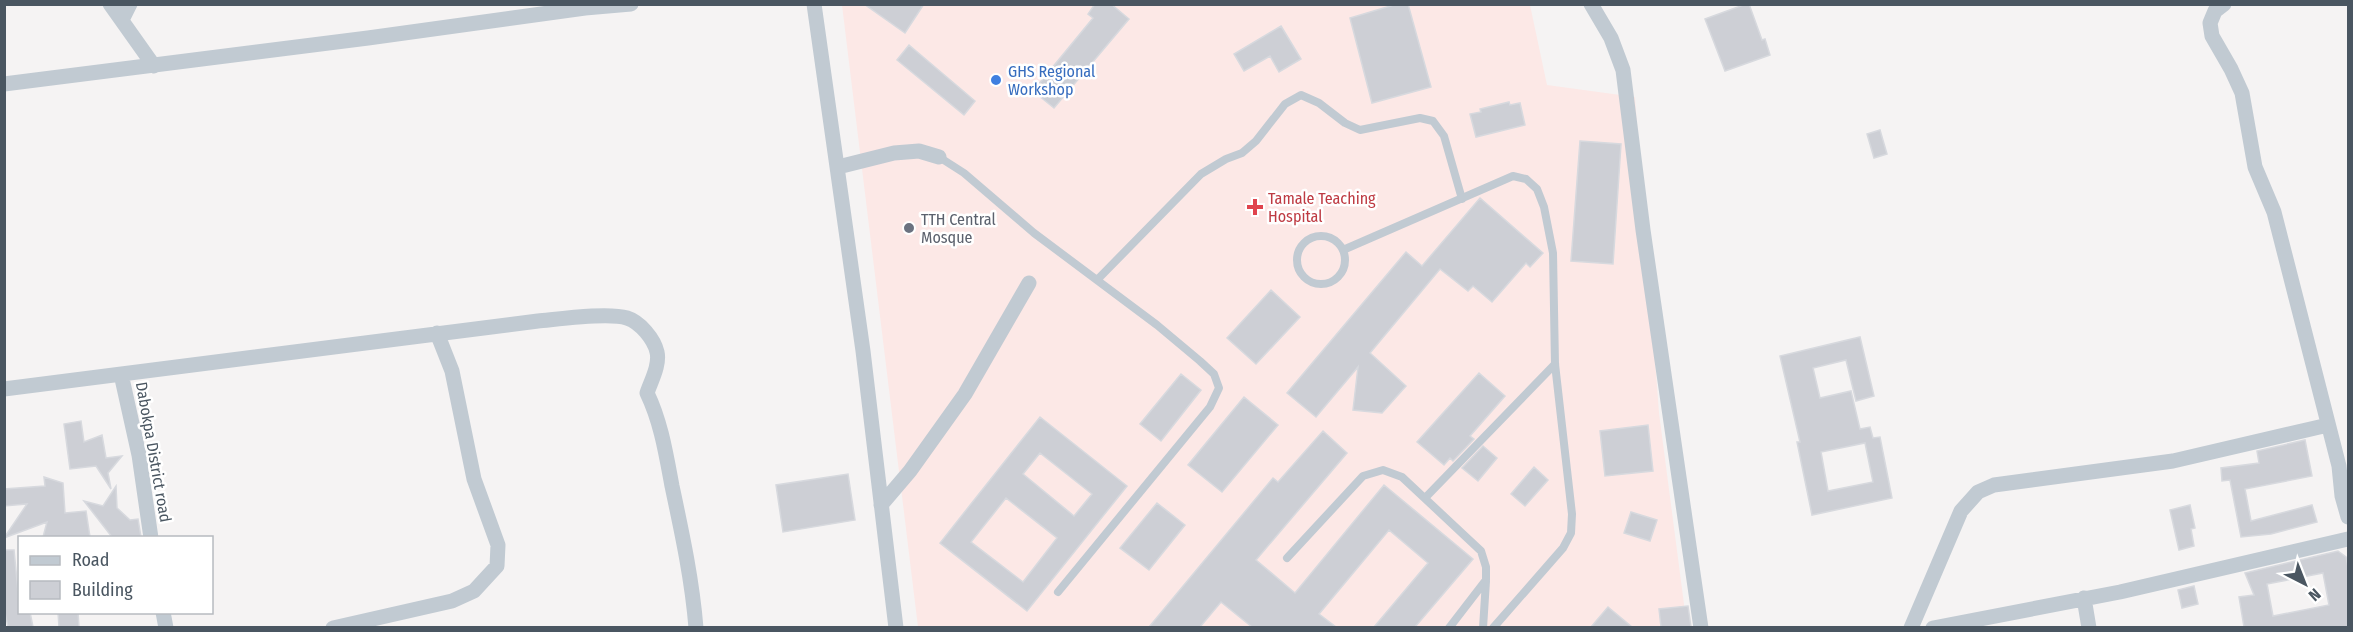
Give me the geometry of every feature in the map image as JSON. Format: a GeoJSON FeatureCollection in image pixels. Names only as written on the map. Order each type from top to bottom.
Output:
{"type":"FeatureCollection","features":[{"type":"Feature","properties":{"kind":"street"},"geometry":{"type":"LineString","coordinates":[[110,4],[154,66]]}},
{"type":"Feature","properties":{"kind":"street"},"geometry":{"type":"LineString","coordinates":[[122,20],[130,4]]}},
{"type":"Feature","properties":{"kind":"street"},"geometry":{"type":"LineString","coordinates":[[4,84],[154,66],[584,6],[631,4]]}},
{"type":"Feature","properties":{"kind":"street"},"geometry":{"type":"LineString","coordinates":[[814,4],[863,351],[896,627]]}},
{"type":"Feature","properties":{"kind":"street"},"geometry":{"type":"LineString","coordinates":[[1591,4],[1611,38],[1623,70],[1643,230],[1701,627]]}},
{"type":"Feature","properties":{"kind":"street"},"geometry":{"type":"LineString","coordinates":[[2224,4],[2215,11],[2210,23],[2212,36],[2242,93],[2255,167],[2274,212],[2339,466],[2342,496],[2349,517]]}},
{"type":"Feature","properties":{"kind":"street"},"geometry":{"type":"LineString","coordinates":[[838,167],[902,152],[919,151],[939,157]]}},
{"type":"Feature","properties":{"kind":"street"},"geometry":{"type":"LineString","coordinates":[[881,505],[917,462],[965,394],[1029,283]]}},
{"type":"Feature","properties":{"kind":"street"},"geometry":{"type":"LineString","coordinates":[[4,388],[538,321],[615,316],[628,318],[651,339],[658,353],[656,370],[647,393],[657,414],[685,546],[692,580],[696,627]]}},
{"type":"Feature","properties":{"kind":"street"},"geometry":{"type":"LineString","coordinates":[[333,627],[452,601],[474,591],[497,566],[498,545],[474,479],[452,371],[437,333]]}},
{"type":"Feature","properties":{"kind":"street","name":"Dabokpa District road"},"geometry":{"type":"LineString","coordinates":[[121,374],[139,455],[151,536]]}},
{"type":"Feature","properties":{"kind":"street"},"geometry":{"type":"LineString","coordinates":[[1911,627],[1961,511],[1978,492],[1994,485],[2174,461],[2328,425]]}},
{"type":"Feature","properties":{"kind":"street"},"geometry":{"type":"LineString","coordinates":[[1933,627],[2084,598],[2349,538]]}},
{"type":"Feature","properties":{"kind":"street"},"geometry":{"type":"LineString","coordinates":[[2084,598],[2089,627]]}},
{"type":"Feature","properties":{"kind":"lane"},"geometry":{"type":"LineString","coordinates":[[1097,280],[1201,174],[1226,159],[1242,153],[1256,141],[1285,104],[1302,95],[1319,103],[1345,123],[1360,130],[1420,118],[1433,122],[1444,136],[1462,199]]}},
{"type":"Feature","properties":{"kind":"lane"},"geometry":{"type":"LineString","coordinates":[[939,157],[964,173],[1034,233],[1200,361],[1214,374],[1219,388],[1210,407],[1058,592]]}},
{"type":"Feature","properties":{"kind":"lane"},"geometry":{"type":"LineString","coordinates":[[1343,250],[1513,176],[1526,179],[1537,189],[1544,207],[1553,253],[1556,364],[1572,514],[1571,533],[1563,548],[1492,627]]}},
{"type":"Feature","properties":{"kind":"lane"},"geometry":{"type":"LineString","coordinates":[[1314,236],[1329,237],[1336,241],[1343,250],[1344,268],[1328,283],[1312,282],[1301,273],[1296,259],[1302,245],[1314,236]]}},
{"type":"Feature","properties":{"kind":"lane"},"geometry":{"type":"LineString","coordinates":[[1425,498],[1556,364]]}},
{"type":"Feature","properties":{"kind":"lane"},"geometry":{"type":"LineString","coordinates":[[1287,558],[1363,476],[1383,470],[1392,473],[1402,477],[1481,551],[1486,567],[1483,627]]}},
{"type":"Feature","properties":{"kind":"lane"},"geometry":{"type":"LineString","coordinates":[[1449,627],[1486,580]]}},
{"type":"Feature","properties":{"kind":"shaded area","name":"Tamale Teaching Hospital"},"geometry":{"type":"Polygon","coordinates":[[[842,5],[1530,5],[1547,85],[1635,97],[1659,413],[1687,627],[918,627],[842,5]]]}},
{"type":"Feature","properties":{"kind":"building"},"geometry":{"type":"Polygon","coordinates":[[[864,4],[924,4],[905,33],[864,4]]]}},
{"type":"Feature","properties":{"kind":"building"},"geometry":{"type":"Polygon","coordinates":[[[1095,4],[1111,4],[1129,19],[1054,108],[1033,91],[1093,18],[1088,14],[1095,4]]]}},
{"type":"Feature","properties":{"kind":"building"},"geometry":{"type":"Polygon","coordinates":[[[1397,4],[1408,4],[1431,87],[1372,103],[1350,18],[1397,4]]]}},
{"type":"Feature","properties":{"kind":"building"},"geometry":{"type":"Polygon","coordinates":[[[1749,4],[1770,55],[1725,71],[1705,19],[1749,4]]]}},
{"type":"Feature","properties":{"kind":"building"},"geometry":{"type":"Polygon","coordinates":[[[1281,26],[1301,59],[1279,72],[1270,56],[1244,71],[1234,54],[1281,26]]]}},
{"type":"Feature","properties":{"kind":"building"},"geometry":{"type":"Polygon","coordinates":[[[909,45],[975,101],[964,115],[897,60],[909,45]]]}},
{"type":"Feature","properties":{"kind":"building"},"geometry":{"type":"Polygon","coordinates":[[[1509,102],[1510,105],[1520,103],[1525,125],[1476,137],[1470,114],[1481,112],[1480,109],[1509,102]]]}},
{"type":"Feature","properties":{"kind":"building"},"geometry":{"type":"Polygon","coordinates":[[[1880,130],[1887,154],[1874,158],[1867,134],[1880,130]]]}},
{"type":"Feature","properties":{"kind":"building"},"geometry":{"type":"Polygon","coordinates":[[[1580,141],[1621,144],[1613,264],[1571,261],[1580,141]]]}},
{"type":"Feature","properties":{"kind":"building"},"geometry":{"type":"Polygon","coordinates":[[[1480,198],[1543,253],[1530,267],[1526,263],[1492,302],[1473,286],[1468,291],[1440,269],[1370,353],[1406,386],[1382,413],[1353,410],[1358,367],[1316,417],[1287,393],[1406,252],[1422,266],[1480,198]]]}},
{"type":"Feature","properties":{"kind":"building"},"geometry":{"type":"Polygon","coordinates":[[[1271,290],[1300,317],[1256,364],[1227,338],[1271,290]]]}},
{"type":"Feature","properties":{"kind":"building"},"geometry":{"type":"Polygon","coordinates":[[[1860,337],[1874,396],[1856,401],[1846,360],[1813,368],[1820,398],[1851,391],[1860,429],[1870,427],[1873,438],[1880,437],[1892,498],[1812,515],[1797,442],[1800,442],[1780,356],[1860,337]],[[1865,443],[1821,452],[1828,491],[1873,482],[1865,443]]]}},
{"type":"Feature","properties":{"kind":"building"},"geometry":{"type":"Polygon","coordinates":[[[1479,373],[1505,396],[1470,436],[1474,439],[1453,461],[1450,458],[1444,465],[1417,442],[1479,373]]]}},
{"type":"Feature","properties":{"kind":"building"},"geometry":{"type":"Polygon","coordinates":[[[1181,374],[1201,390],[1161,441],[1140,424],[1181,374]]]}},
{"type":"Feature","properties":{"kind":"building"},"geometry":{"type":"Polygon","coordinates":[[[1244,397],[1278,425],[1222,492],[1188,465],[1244,397]]]}},
{"type":"Feature","properties":{"kind":"building"},"geometry":{"type":"Polygon","coordinates":[[[1040,417],[1127,486],[1027,611],[940,543],[1040,417]],[[1040,453],[1023,474],[1074,516],[1092,494],[1040,453]],[[1006,498],[971,542],[1023,582],[1057,538],[1006,498]]]}},
{"type":"Feature","properties":{"kind":"building"},"geometry":{"type":"Polygon","coordinates":[[[81,421],[84,442],[102,435],[106,458],[122,456],[108,473],[111,489],[96,466],[70,469],[64,424],[81,421]]]}},
{"type":"Feature","properties":{"kind":"building"},"geometry":{"type":"Polygon","coordinates":[[[1648,425],[1653,471],[1605,476],[1600,431],[1648,425]]]}},
{"type":"Feature","properties":{"kind":"building"},"geometry":{"type":"Polygon","coordinates":[[[1323,431],[1347,453],[1256,560],[1295,593],[1384,485],[1473,559],[1415,627],[1374,627],[1428,563],[1389,530],[1319,614],[1336,627],[1252,627],[1221,602],[1200,627],[1149,627],[1273,478],[1278,482],[1323,431]]]}},
{"type":"Feature","properties":{"kind":"building"},"geometry":{"type":"Polygon","coordinates":[[[2305,440],[2312,476],[2245,489],[2251,521],[2312,505],[2317,522],[2271,534],[2241,537],[2230,480],[2222,481],[2221,468],[2259,463],[2257,451],[2305,440]]]}},
{"type":"Feature","properties":{"kind":"building"},"geometry":{"type":"Polygon","coordinates":[[[1483,446],[1497,458],[1478,481],[1462,468],[1483,446]]]}},
{"type":"Feature","properties":{"kind":"building"},"geometry":{"type":"Polygon","coordinates":[[[1534,467],[1548,480],[1525,506],[1511,494],[1534,467]]]}},
{"type":"Feature","properties":{"kind":"building"},"geometry":{"type":"Polygon","coordinates":[[[848,474],[855,520],[783,532],[776,485],[848,474]]]}},
{"type":"Feature","properties":{"kind":"building"},"geometry":{"type":"Polygon","coordinates":[[[44,477],[63,483],[65,513],[86,511],[90,536],[43,536],[47,522],[4,538],[27,504],[4,506],[4,489],[45,486],[44,477]]]}},
{"type":"Feature","properties":{"kind":"building"},"geometry":{"type":"Polygon","coordinates":[[[116,486],[117,508],[130,520],[138,519],[141,536],[111,536],[84,501],[103,506],[116,486]]]}},
{"type":"Feature","properties":{"kind":"building"},"geometry":{"type":"Polygon","coordinates":[[[1157,503],[1185,525],[1149,570],[1120,548],[1157,503]]]}},
{"type":"Feature","properties":{"kind":"building"},"geometry":{"type":"Polygon","coordinates":[[[2190,505],[2195,528],[2191,529],[2194,546],[2179,550],[2170,510],[2190,505]]]}},
{"type":"Feature","properties":{"kind":"building"},"geometry":{"type":"Polygon","coordinates":[[[1631,512],[1657,520],[1650,541],[1624,533],[1631,512]]]}},
{"type":"Feature","properties":{"kind":"building"},"geometry":{"type":"Polygon","coordinates":[[[4,550],[14,550],[18,614],[30,614],[33,627],[8,627],[4,608],[4,550]]]}},
{"type":"Feature","properties":{"kind":"building"},"geometry":{"type":"Polygon","coordinates":[[[2338,551],[2346,557],[2349,572],[2349,627],[2244,627],[2239,597],[2254,595],[2245,573],[2338,551]],[[2323,573],[2267,584],[2273,616],[2329,605],[2323,573]]]}},
{"type":"Feature","properties":{"kind":"building"},"geometry":{"type":"Polygon","coordinates":[[[2194,586],[2198,604],[2182,608],[2178,590],[2194,586]]]}},
{"type":"Feature","properties":{"kind":"building"},"geometry":{"type":"Polygon","coordinates":[[[1688,606],[1691,627],[1661,627],[1659,609],[1688,606]]]}},
{"type":"Feature","properties":{"kind":"building"},"geometry":{"type":"Polygon","coordinates":[[[1608,607],[1632,627],[1591,627],[1608,607]]]}},
{"type":"Feature","properties":{"kind":"building"},"geometry":{"type":"Polygon","coordinates":[[[58,614],[78,614],[79,627],[59,627],[58,614]]]}},
{"type":"Feature","properties":{"kind":"place","name":"GHS Regional Workshop"},"geometry":{"type":"Point","coordinates":[996,80]}},
{"type":"Feature","properties":{"kind":"place","name":"Tamale Teaching Hospital"},"geometry":{"type":"Point","coordinates":[1255,207]}},
{"type":"Feature","properties":{"kind":"place","name":"TTH Central Mosque"},"geometry":{"type":"Point","coordinates":[909,228]}}]}
